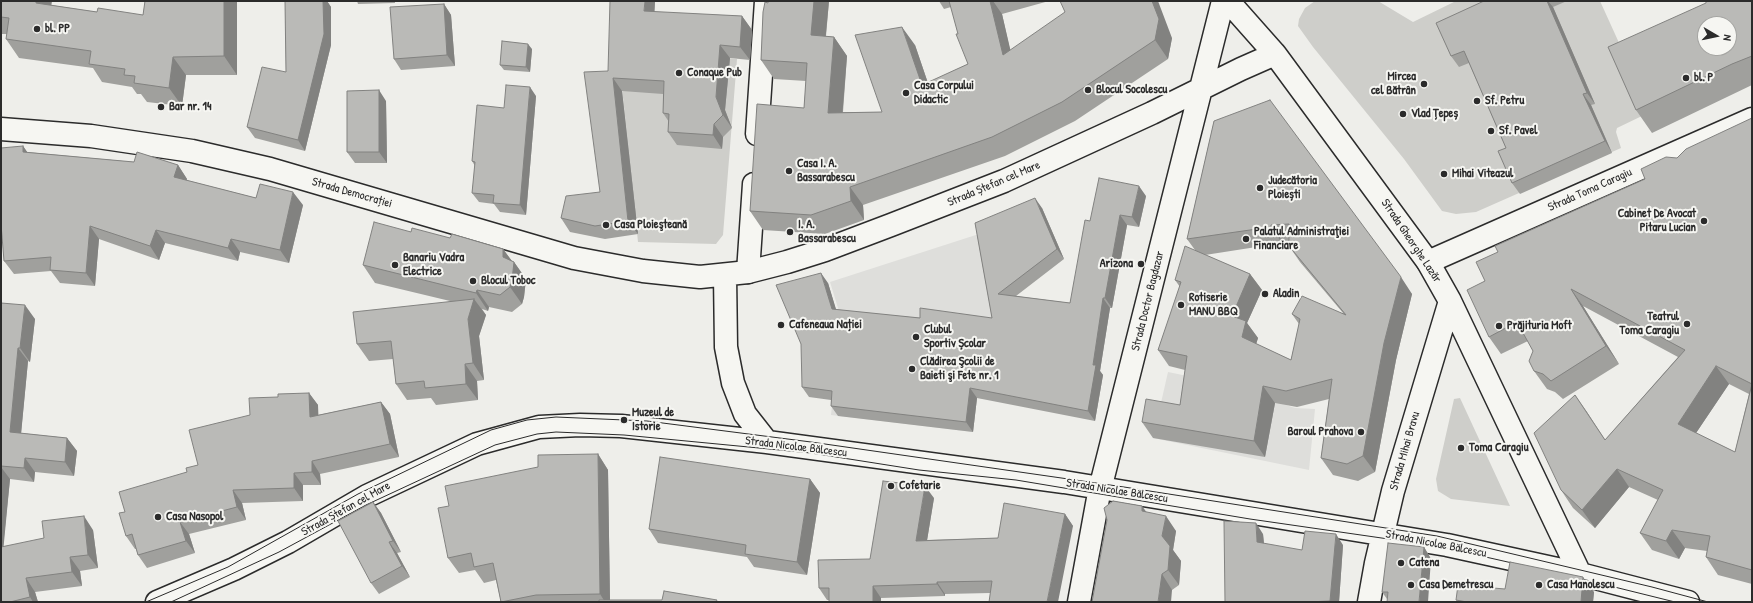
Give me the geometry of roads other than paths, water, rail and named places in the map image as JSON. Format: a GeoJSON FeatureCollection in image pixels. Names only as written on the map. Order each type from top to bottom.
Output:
{"type":"FeatureCollection","features":[{"type":"Feature","properties":{"kind":"main road"},"geometry":{"type":"LineString","coordinates":[[748,272],[766,1]]}},
{"type":"Feature","properties":{"kind":"main road","name":"Strada Doctor Bagdazar"},"geometry":{"type":"LineString","coordinates":[[1079,602],[1100,488],[1224,1]]}},
{"type":"Feature","properties":{"kind":"main road","name":"Strada Gheorghe Lazăr"},"geometry":{"type":"LineString","coordinates":[[1228,1],[1275,54],[1428,262],[1450,301],[1580,574]]}},
{"type":"Feature","properties":{"kind":"main road","name":"Strada Ștefan cel Mare"},"geometry":{"type":"LineString","coordinates":[[700,277],[748,272],[787,262],[825,250],[996,184],[1075,149],[1241,68],[1275,54]]}},
{"type":"Feature","properties":{"kind":"main road","name":"Strada Toma Caragiu"},"geometry":{"type":"LineString","coordinates":[[1428,262],[1752,118]]}},
{"type":"Feature","properties":{"kind":"main road","name":"Strada Democrației"},"geometry":{"type":"LineString","coordinates":[[1,129],[91,136],[192,151],[270,169],[574,258],[643,271],[700,277]]}},
{"type":"Feature","properties":{"kind":"main road"},"geometry":{"type":"LineString","coordinates":[[725,275],[726,347],[733,383],[745,414],[767,442]]}},
{"type":"Feature","properties":{"kind":"main road","name":"Strada Mihai Bravu"},"geometry":{"type":"LineString","coordinates":[[1369,602],[1393,491],[1450,301]]}},
{"type":"Feature","properties":{"kind":"main road","name":"Strada Nicolae Bălcescu"},"geometry":{"type":"LineString","coordinates":[[539,427],[580,425],[621,426],[767,442],[1100,488],[1447,545],[1580,574],[1688,602]]}},
{"type":"Feature","properties":{"kind":"main road","name":"Strada Ștefan cel Mare"},"geometry":{"type":"LineString","coordinates":[[157,602],[234,569],[288,542],[366,496],[439,461],[477,444],[519,431],[539,427]]}},
{"type":"Feature","properties":{"kind":"tram line"},"geometry":{"type":"LineString","coordinates":[[146,602],[228,567],[358,494],[491,430],[527,420],[556,417],[647,421],[811,442],[1124,487],[1437,536],[1652,587],[1708,602]]}},
{"type":"Feature","properties":{"kind":"tram line"},"geometry":{"type":"LineString","coordinates":[[171,602],[279,552],[366,505],[495,445],[537,434],[556,432],[624,435],[811,453],[919,470],[1016,480],[1250,519],[1437,546],[1521,565]]}},
{"type":"Feature","properties":{"kind":"tram line"},"geometry":{"type":"LineString","coordinates":[[1574,577],[1675,602]]}},
{"type":"Feature","properties":{"kind":"place","name":"bl. PP"},"geometry":{"type":"Point","coordinates":[37,29]}},
{"type":"Feature","properties":{"kind":"place","name":"Conaque Pub"},"geometry":{"type":"Point","coordinates":[679,73]}},
{"type":"Feature","properties":{"kind":"place","name":"bl. P"},"geometry":{"type":"Point","coordinates":[1686,78]}},
{"type":"Feature","properties":{"kind":"place","name":"Mircea cel Bătrân"},"geometry":{"type":"Point","coordinates":[1424,84]}},
{"type":"Feature","properties":{"kind":"place","name":"Blocul Socolescu"},"geometry":{"type":"Point","coordinates":[1088,90]}},
{"type":"Feature","properties":{"kind":"place","name":"Casa Corpului Didactic"},"geometry":{"type":"Point","coordinates":[906,93]}},
{"type":"Feature","properties":{"kind":"place","name":"Sf. Petru"},"geometry":{"type":"Point","coordinates":[1477,101]}},
{"type":"Feature","properties":{"kind":"place","name":"Bar nr. 14"},"geometry":{"type":"Point","coordinates":[161,107]}},
{"type":"Feature","properties":{"kind":"place","name":"Vlad Țepeș"},"geometry":{"type":"Point","coordinates":[1403,114]}},
{"type":"Feature","properties":{"kind":"place","name":"Sf. Pavel"},"geometry":{"type":"Point","coordinates":[1491,131]}},
{"type":"Feature","properties":{"kind":"place","name":"Casa I. A. Bassarabescu"},"geometry":{"type":"Point","coordinates":[789,171]}},
{"type":"Feature","properties":{"kind":"place","name":"Mihai Viteazul"},"geometry":{"type":"Point","coordinates":[1444,174]}},
{"type":"Feature","properties":{"kind":"place","name":"Judecătoria Ploiești"},"geometry":{"type":"Point","coordinates":[1260,188]}},
{"type":"Feature","properties":{"kind":"place","name":"Cabinet De Avocat Pitaru Lucian"},"geometry":{"type":"Point","coordinates":[1704,221]}},
{"type":"Feature","properties":{"kind":"place","name":"Casa Ploieşteană"},"geometry":{"type":"Point","coordinates":[606,225]}},
{"type":"Feature","properties":{"kind":"place","name":"I. A. Bassarabescu"},"geometry":{"type":"Point","coordinates":[790,232]}},
{"type":"Feature","properties":{"kind":"place","name":"Palatul Administraţiei Financiare"},"geometry":{"type":"Point","coordinates":[1246,239]}},
{"type":"Feature","properties":{"kind":"place","name":"Arizona"},"geometry":{"type":"Point","coordinates":[1141,264]}},
{"type":"Feature","properties":{"kind":"place","name":"Banariu Vadra Electrice"},"geometry":{"type":"Point","coordinates":[395,265]}},
{"type":"Feature","properties":{"kind":"place","name":"Blocul Toboc"},"geometry":{"type":"Point","coordinates":[473,281]}},
{"type":"Feature","properties":{"kind":"place","name":"Aladin"},"geometry":{"type":"Point","coordinates":[1265,294]}},
{"type":"Feature","properties":{"kind":"place","name":"Rotiserie MANU BBQ"},"geometry":{"type":"Point","coordinates":[1181,305]}},
{"type":"Feature","properties":{"kind":"place","name":"Teatrul Toma Caragiu"},"geometry":{"type":"Point","coordinates":[1687,324]}},
{"type":"Feature","properties":{"kind":"place","name":"Cafeneaua Nației"},"geometry":{"type":"Point","coordinates":[781,325]}},
{"type":"Feature","properties":{"kind":"place","name":"Prăjituria Moft"},"geometry":{"type":"Point","coordinates":[1499,326]}},
{"type":"Feature","properties":{"kind":"place","name":"Clubul Sportiv Școlar"},"geometry":{"type":"Point","coordinates":[916,337]}},
{"type":"Feature","properties":{"kind":"place","name":"Clădirea Şcolii de Baieti şi Fete nr. 1"},"geometry":{"type":"Point","coordinates":[912,369]}},
{"type":"Feature","properties":{"kind":"place","name":"Muzeul de Istorie"},"geometry":{"type":"Point","coordinates":[624,420]}},
{"type":"Feature","properties":{"kind":"place","name":"Baroul Prahova"},"geometry":{"type":"Point","coordinates":[1361,432]}},
{"type":"Feature","properties":{"kind":"place","name":"Toma Caragiu"},"geometry":{"type":"Point","coordinates":[1461,448]}},
{"type":"Feature","properties":{"kind":"place","name":"Cofetarie"},"geometry":{"type":"Point","coordinates":[891,486]}},
{"type":"Feature","properties":{"kind":"place","name":"Casa Nasopol"},"geometry":{"type":"Point","coordinates":[158,517]}},
{"type":"Feature","properties":{"kind":"place","name":"Catena"},"geometry":{"type":"Point","coordinates":[1401,563]}},
{"type":"Feature","properties":{"kind":"place","name":"Casa Demetrescu"},"geometry":{"type":"Point","coordinates":[1411,585]}},
{"type":"Feature","properties":{"kind":"place","name":"Casa Manolescu"},"geometry":{"type":"Point","coordinates":[1539,585]}}]}
